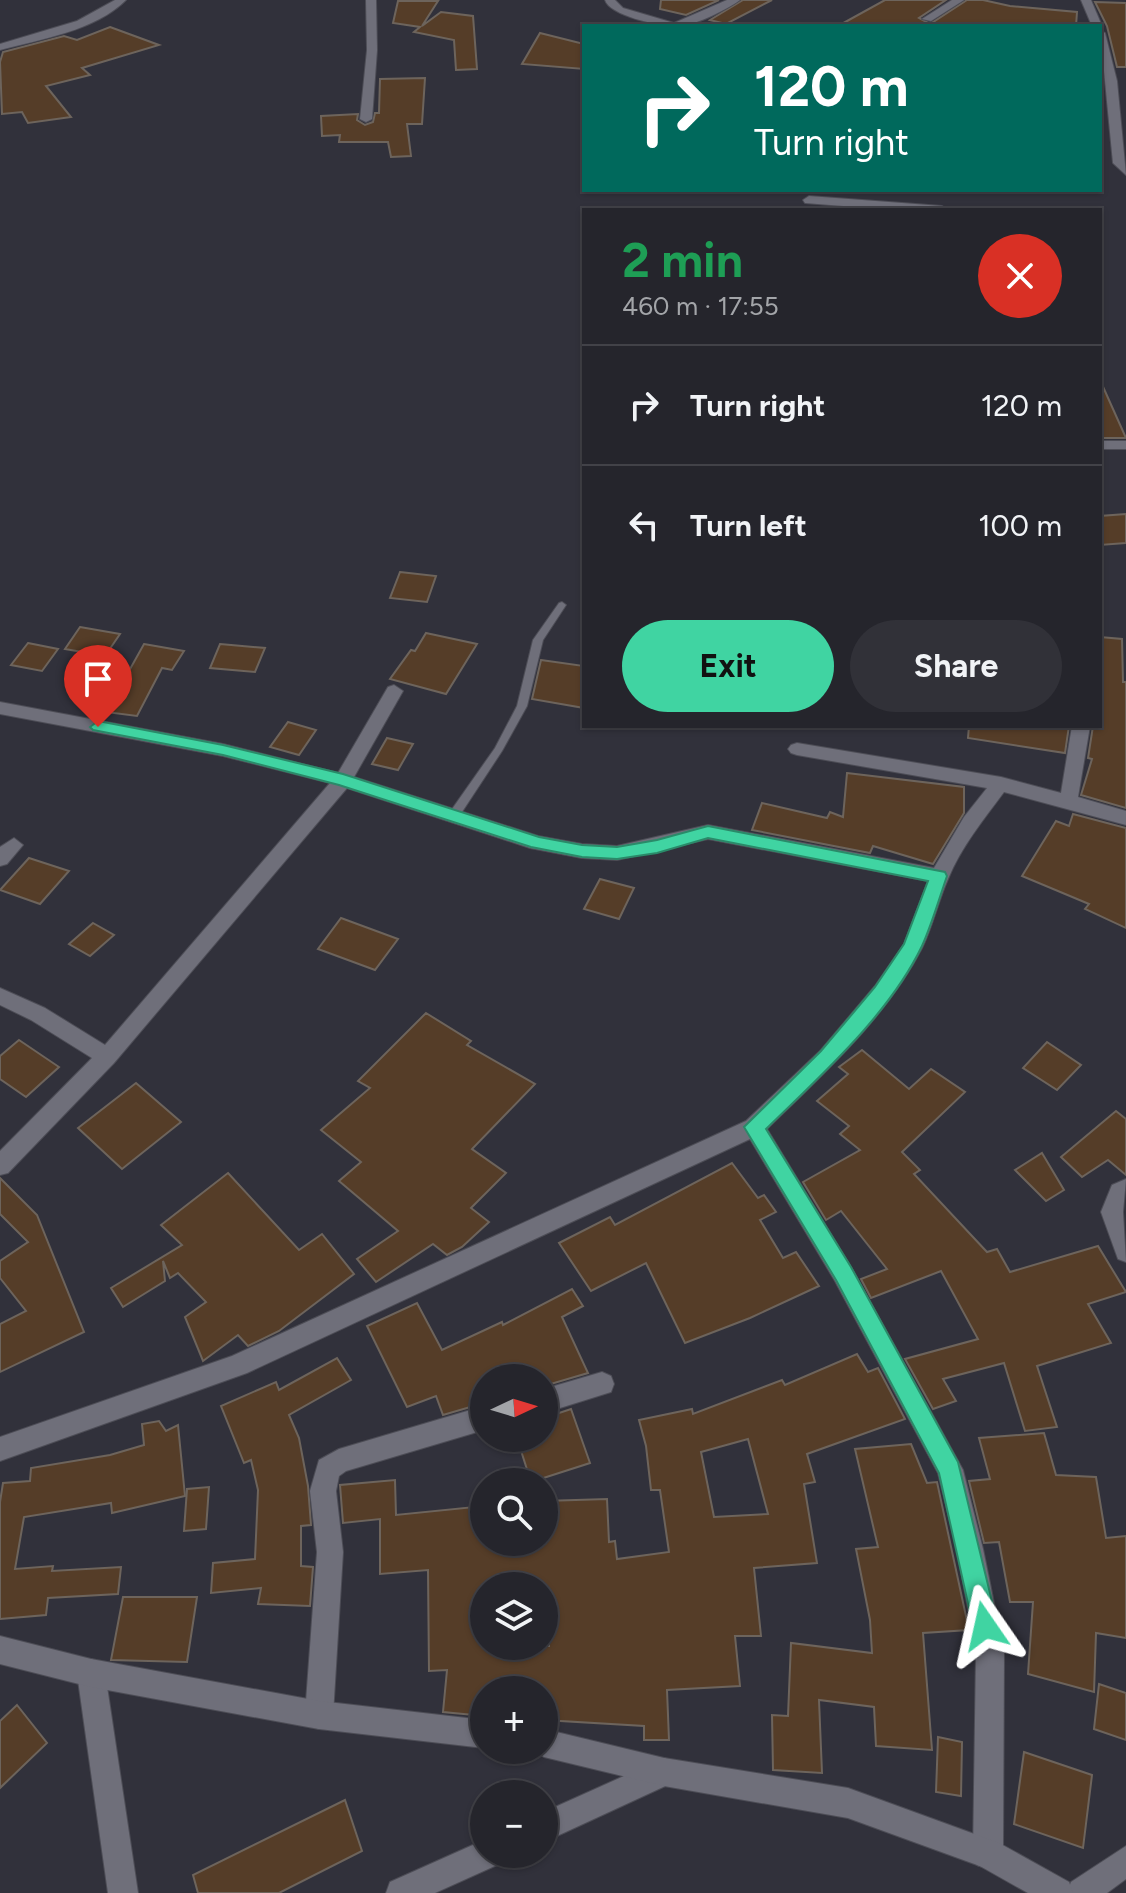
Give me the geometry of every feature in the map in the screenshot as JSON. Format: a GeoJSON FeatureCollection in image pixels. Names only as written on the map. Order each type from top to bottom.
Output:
{"type":"FeatureCollection","features":[{"type":"Feature","properties":{"kind":"street"},"geometry":{"type":"LineString","coordinates":[[0,47],[50,34],[109,10],[121,0]]}},
{"type":"Feature","properties":{"kind":"street"},"geometry":{"type":"LineString","coordinates":[[366,119],[372,50],[371,0]]}},
{"type":"Feature","properties":{"kind":"street"},"geometry":{"type":"LineString","coordinates":[[610,0],[619,10],[668,24]]}},
{"type":"Feature","properties":{"kind":"street"},"geometry":{"type":"LineString","coordinates":[[680,24],[735,0]]}},
{"type":"Feature","properties":{"kind":"street"},"geometry":{"type":"LineString","coordinates":[[927,19],[959,0]]}},
{"type":"Feature","properties":{"kind":"street"},"geometry":{"type":"LineString","coordinates":[[1086,0],[1096,24]]}},
{"type":"Feature","properties":{"kind":"street"},"geometry":{"type":"LineString","coordinates":[[1102,39],[1121,113],[1119,163],[1126,171]]}},
{"type":"Feature","properties":{"kind":"street"},"geometry":{"type":"LineString","coordinates":[[809,200],[915,208]]}},
{"type":"Feature","properties":{"kind":"street"},"geometry":{"type":"LineString","coordinates":[[1102,445],[1126,445]]}},
{"type":"Feature","properties":{"kind":"street"},"geometry":{"type":"LineString","coordinates":[[0,1166],[107,1057],[343,780],[394,691]]}},
{"type":"Feature","properties":{"kind":"street"},"geometry":{"type":"LineString","coordinates":[[0,708],[223,750],[343,780],[537,843],[617,853],[708,832],[939,876]]}},
{"type":"Feature","properties":{"kind":"street"},"geometry":{"type":"LineString","coordinates":[[1069,799],[1081,728]]}},
{"type":"Feature","properties":{"kind":"street"},"geometry":{"type":"LineString","coordinates":[[797,749],[1001,783],[1069,799],[1126,818]]}},
{"type":"Feature","properties":{"kind":"street"},"geometry":{"type":"LineString","coordinates":[[0,1449],[238,1365],[754,1127],[828,1056],[882,992],[913,946],[939,876],[971,822],[1001,783]]}},
{"type":"Feature","properties":{"kind":"street"},"geometry":{"type":"LineString","coordinates":[[0,859],[14,845]]}},
{"type":"Feature","properties":{"kind":"street"},"geometry":{"type":"LineString","coordinates":[[0,996],[38,1014],[107,1057]]}},
{"type":"Feature","properties":{"kind":"street"},"geometry":{"type":"LineString","coordinates":[[754,1127],[843,1274],[950,1470],[970,1549],[990,1652],[988,1854]]}},
{"type":"Feature","properties":{"kind":"street"},"geometry":{"type":"LineString","coordinates":[[1126,1189],[1120,1192],[1112,1212],[1126,1252]]}},
{"type":"Feature","properties":{"kind":"street"},"geometry":{"type":"LineString","coordinates":[[558,1397],[602,1384]]}},
{"type":"Feature","properties":{"kind":"street"},"geometry":{"type":"LineString","coordinates":[[319,1715],[330,1552],[323,1491],[328,1469],[339,1461],[470,1422]]}},
{"type":"Feature","properties":{"kind":"street"},"geometry":{"type":"LineString","coordinates":[[0,1650],[91,1673],[319,1715],[470,1732]]}},
{"type":"Feature","properties":{"kind":"street"},"geometry":{"type":"LineString","coordinates":[[91,1673],[123,1893]]}},
{"type":"Feature","properties":{"kind":"street"},"geometry":{"type":"LineString","coordinates":[[558,1746],[664,1772],[848,1803],[988,1854],[1058,1893]]}},
{"type":"Feature","properties":{"kind":"street"},"geometry":{"type":"LineString","coordinates":[[558,1821],[664,1772]]}},
{"type":"Feature","properties":{"kind":"street"},"geometry":{"type":"LineString","coordinates":[[401,1893],[470,1861]]}},
{"type":"Feature","properties":{"kind":"street"},"geometry":{"type":"LineString","coordinates":[[1082,1893],[1126,1861]]}},
{"type":"Feature","properties":{"kind":"lane"},"geometry":{"type":"LineString","coordinates":[[454,815],[499,749],[522,706],[538,640],[562,605]]}},
{"type":"Feature","properties":{"kind":"building"},"geometry":{"type":"Polygon","coordinates":[[[661,0],[719,0],[686,15],[660,9],[661,0]]]}},
{"type":"Feature","properties":{"kind":"building"},"geometry":{"type":"Polygon","coordinates":[[[743,0],[772,0],[726,24],[710,20],[743,0]]]}},
{"type":"Feature","properties":{"kind":"building"},"geometry":{"type":"Polygon","coordinates":[[[885,0],[946,0],[919,18],[930,24],[842,24],[885,0]]]}},
{"type":"Feature","properties":{"kind":"building"},"geometry":{"type":"Polygon","coordinates":[[[967,0],[1077,12],[1076,24],[930,24],[967,0]]]}},
{"type":"Feature","properties":{"kind":"building"},"geometry":{"type":"Polygon","coordinates":[[[398,1],[438,1],[422,26],[441,12],[473,16],[477,69],[456,70],[454,40],[414,32],[420,27],[393,23],[398,1]]]}},
{"type":"Feature","properties":{"kind":"building"},"geometry":{"type":"Polygon","coordinates":[[[1095,2],[1126,3],[1126,67],[1117,67],[1107,26],[1095,2]]]}},
{"type":"Feature","properties":{"kind":"building"},"geometry":{"type":"Polygon","coordinates":[[[110,27],[159,45],[82,68],[90,75],[46,86],[71,117],[28,123],[22,112],[2,114],[0,62],[3,52],[64,36],[77,40],[110,27]]]}},
{"type":"Feature","properties":{"kind":"building"},"geometry":{"type":"Polygon","coordinates":[[[540,33],[582,44],[582,69],[522,64],[540,33]]]}},
{"type":"Feature","properties":{"kind":"building"},"geometry":{"type":"Polygon","coordinates":[[[425,78],[422,124],[407,124],[411,156],[391,157],[388,142],[339,142],[340,135],[322,136],[321,116],[358,114],[357,120],[365,125],[373,122],[375,113],[379,113],[380,79],[425,78]]]}},
{"type":"Feature","properties":{"kind":"building"},"geometry":{"type":"Polygon","coordinates":[[[1102,384],[1126,438],[1102,438],[1102,384]]]}},
{"type":"Feature","properties":{"kind":"building"},"geometry":{"type":"Polygon","coordinates":[[[1126,514],[1126,543],[1102,545],[1102,516],[1126,514]]]}},
{"type":"Feature","properties":{"kind":"building"},"geometry":{"type":"Polygon","coordinates":[[[400,572],[436,576],[427,602],[390,598],[400,572]]]}},
{"type":"Feature","properties":{"kind":"building"},"geometry":{"type":"Polygon","coordinates":[[[80,627],[120,634],[105,656],[65,649],[80,627]]]}},
{"type":"Feature","properties":{"kind":"building"},"geometry":{"type":"Polygon","coordinates":[[[426,633],[477,644],[446,694],[390,679],[411,650],[415,651],[426,633]]]}},
{"type":"Feature","properties":{"kind":"building"},"geometry":{"type":"Polygon","coordinates":[[[1102,637],[1122,639],[1123,682],[1126,682],[1126,808],[1081,795],[1092,759],[1088,758],[1093,728],[1102,728],[1102,637]]]}},
{"type":"Feature","properties":{"kind":"building"},"geometry":{"type":"Polygon","coordinates":[[[28,643],[58,649],[42,671],[11,665],[28,643]]]}},
{"type":"Feature","properties":{"kind":"building"},"geometry":{"type":"Polygon","coordinates":[[[144,644],[184,651],[172,670],[162,668],[137,716],[106,712],[144,644]]]}},
{"type":"Feature","properties":{"kind":"building"},"geometry":{"type":"Polygon","coordinates":[[[220,644],[265,648],[255,672],[210,668],[220,644]]]}},
{"type":"Feature","properties":{"kind":"building"},"geometry":{"type":"Polygon","coordinates":[[[541,660],[582,666],[582,708],[532,699],[541,660]]]}},
{"type":"Feature","properties":{"kind":"building"},"geometry":{"type":"Polygon","coordinates":[[[288,722],[316,730],[299,755],[270,747],[288,722]]]}},
{"type":"Feature","properties":{"kind":"building"},"geometry":{"type":"Polygon","coordinates":[[[969,728],[1069,728],[1065,753],[968,738],[969,728]]]}},
{"type":"Feature","properties":{"kind":"building"},"geometry":{"type":"Polygon","coordinates":[[[387,738],[413,744],[398,770],[372,764],[387,738]]]}},
{"type":"Feature","properties":{"kind":"building"},"geometry":{"type":"Polygon","coordinates":[[[847,773],[964,787],[964,813],[933,864],[873,846],[870,853],[752,830],[762,803],[827,818],[830,812],[843,817],[847,773]]]}},
{"type":"Feature","properties":{"kind":"building"},"geometry":{"type":"Polygon","coordinates":[[[1073,814],[1126,828],[1126,928],[1085,909],[1089,904],[1022,876],[1056,821],[1069,826],[1073,814]]]}},
{"type":"Feature","properties":{"kind":"building"},"geometry":{"type":"Polygon","coordinates":[[[29,858],[69,871],[40,904],[0,890],[29,858]]]}},
{"type":"Feature","properties":{"kind":"building"},"geometry":{"type":"Polygon","coordinates":[[[600,879],[634,888],[619,919],[584,909],[600,879]]]}},
{"type":"Feature","properties":{"kind":"building"},"geometry":{"type":"Polygon","coordinates":[[[341,918],[398,939],[375,970],[318,949],[341,918]]]}},
{"type":"Feature","properties":{"kind":"building"},"geometry":{"type":"Polygon","coordinates":[[[93,923],[114,935],[90,956],[69,944],[93,923]]]}},
{"type":"Feature","properties":{"kind":"building"},"geometry":{"type":"Polygon","coordinates":[[[426,1013],[471,1041],[467,1045],[535,1084],[472,1149],[506,1173],[471,1208],[489,1222],[462,1247],[447,1255],[433,1244],[376,1282],[357,1259],[398,1231],[339,1181],[361,1162],[321,1130],[370,1088],[358,1081],[426,1013]]]}},
{"type":"Feature","properties":{"kind":"building"},"geometry":{"type":"Polygon","coordinates":[[[19,1040],[59,1067],[26,1097],[0,1079],[0,1056],[19,1040]]]}},
{"type":"Feature","properties":{"kind":"building"},"geometry":{"type":"Polygon","coordinates":[[[1047,1042],[1081,1065],[1057,1090],[1023,1068],[1047,1042]]]}},
{"type":"Feature","properties":{"kind":"building"},"geometry":{"type":"Polygon","coordinates":[[[862,1050],[909,1089],[931,1069],[965,1092],[902,1152],[920,1170],[914,1174],[987,1252],[997,1249],[1010,1272],[1098,1246],[1126,1292],[1088,1304],[1111,1343],[1037,1366],[1057,1427],[1025,1431],[1004,1363],[943,1379],[956,1401],[933,1409],[905,1359],[978,1339],[941,1271],[871,1298],[861,1279],[887,1269],[841,1211],[826,1220],[803,1182],[860,1150],[840,1134],[849,1126],[817,1101],[848,1074],[839,1067],[862,1050]]]}},
{"type":"Feature","properties":{"kind":"building"},"geometry":{"type":"Polygon","coordinates":[[[136,1083],[181,1122],[122,1169],[78,1128],[136,1083]]]}},
{"type":"Feature","properties":{"kind":"building"},"geometry":{"type":"Polygon","coordinates":[[[1116,1111],[1126,1119],[1126,1175],[1108,1160],[1082,1177],[1061,1157],[1116,1111]]]}},
{"type":"Feature","properties":{"kind":"building"},"geometry":{"type":"Polygon","coordinates":[[[1042,1153],[1064,1190],[1046,1201],[1015,1170],[1042,1153]]]}},
{"type":"Feature","properties":{"kind":"building"},"geometry":{"type":"Polygon","coordinates":[[[732,1163],[758,1198],[764,1195],[776,1212],[760,1220],[783,1258],[796,1252],[819,1286],[750,1318],[685,1343],[646,1263],[591,1291],[559,1243],[610,1217],[615,1225],[732,1163]]]}},
{"type":"Feature","properties":{"kind":"building"},"geometry":{"type":"Polygon","coordinates":[[[228,1173],[299,1250],[322,1234],[354,1274],[279,1331],[248,1346],[238,1335],[203,1361],[185,1317],[206,1302],[178,1273],[170,1278],[163,1261],[165,1281],[123,1307],[111,1288],[182,1245],[161,1225],[228,1173]]]}},
{"type":"Feature","properties":{"kind":"building"},"geometry":{"type":"Polygon","coordinates":[[[0,1178],[37,1215],[84,1332],[0,1372],[0,1324],[26,1311],[0,1278],[0,1261],[28,1242],[0,1214],[0,1178]]]}},
{"type":"Feature","properties":{"kind":"building"},"geometry":{"type":"Polygon","coordinates":[[[572,1289],[583,1306],[562,1317],[588,1373],[558,1382],[558,1364],[470,1364],[470,1407],[443,1415],[436,1396],[407,1407],[367,1326],[417,1303],[442,1350],[502,1322],[503,1325],[572,1289]]]}},
{"type":"Feature","properties":{"kind":"building"},"geometry":{"type":"Polygon","coordinates":[[[857,1354],[868,1372],[878,1368],[905,1419],[807,1454],[815,1482],[804,1484],[817,1563],[754,1568],[761,1636],[735,1636],[740,1686],[667,1690],[669,1740],[644,1740],[644,1726],[558,1721],[558,1676],[470,1676],[470,1715],[443,1712],[447,1670],[429,1671],[428,1570],[380,1574],[380,1519],[343,1523],[340,1485],[395,1480],[396,1515],[470,1507],[470,1556],[558,1556],[558,1501],[607,1499],[609,1542],[615,1541],[617,1559],[669,1552],[660,1490],[651,1490],[646,1446],[639,1420],[692,1409],[693,1414],[782,1380],[785,1385],[857,1354]],[[748,1439],[701,1452],[714,1517],[768,1514],[748,1439]]]}},
{"type":"Feature","properties":{"kind":"building"},"geometry":{"type":"Polygon","coordinates":[[[337,1358],[351,1380],[289,1415],[299,1438],[308,1486],[311,1525],[301,1526],[301,1566],[313,1567],[310,1606],[258,1604],[261,1588],[211,1593],[213,1563],[255,1559],[258,1490],[251,1460],[244,1463],[221,1406],[276,1382],[279,1390],[337,1358]]]}},
{"type":"Feature","properties":{"kind":"building"},"geometry":{"type":"Polygon","coordinates":[[[571,1409],[590,1463],[558,1473],[558,1468],[527,1468],[521,1452],[558,1452],[558,1413],[571,1409]]]}},
{"type":"Feature","properties":{"kind":"building"},"geometry":{"type":"Polygon","coordinates":[[[159,1421],[166,1431],[178,1425],[185,1496],[112,1513],[111,1503],[24,1517],[15,1569],[53,1566],[52,1571],[121,1567],[118,1594],[48,1598],[46,1615],[0,1619],[0,1502],[3,1483],[30,1481],[31,1468],[110,1455],[144,1445],[142,1424],[159,1421]]]}},
{"type":"Feature","properties":{"kind":"building"},"geometry":{"type":"Polygon","coordinates":[[[1044,1433],[1056,1475],[1096,1477],[1106,1538],[1126,1536],[1126,1638],[1096,1633],[1094,1692],[1028,1674],[1033,1602],[1010,1602],[999,1542],[984,1543],[969,1481],[990,1479],[979,1438],[1044,1433]]]}},
{"type":"Feature","properties":{"kind":"building"},"geometry":{"type":"Polygon","coordinates":[[[911,1444],[927,1483],[937,1482],[969,1630],[923,1633],[932,1750],[876,1746],[874,1707],[819,1700],[822,1773],[773,1770],[772,1715],[788,1716],[791,1643],[872,1653],[870,1620],[856,1549],[878,1547],[855,1449],[911,1444]]]}},
{"type":"Feature","properties":{"kind":"building"},"geometry":{"type":"Polygon","coordinates":[[[209,1487],[206,1529],[184,1531],[187,1489],[209,1487]]]}},
{"type":"Feature","properties":{"kind":"building"},"geometry":{"type":"Polygon","coordinates":[[[123,1597],[197,1597],[187,1662],[111,1660],[123,1597]]]}},
{"type":"Feature","properties":{"kind":"building"},"geometry":{"type":"Polygon","coordinates":[[[1099,1684],[1126,1693],[1126,1740],[1094,1729],[1099,1684]]]}},
{"type":"Feature","properties":{"kind":"building"},"geometry":{"type":"Polygon","coordinates":[[[17,1705],[47,1743],[0,1788],[0,1721],[17,1705]]]}},
{"type":"Feature","properties":{"kind":"building"},"geometry":{"type":"Polygon","coordinates":[[[938,1737],[962,1742],[961,1796],[936,1792],[938,1737]]]}},
{"type":"Feature","properties":{"kind":"building"},"geometry":{"type":"Polygon","coordinates":[[[1024,1752],[1092,1775],[1083,1848],[1014,1824],[1024,1752]]]}},
{"type":"Feature","properties":{"kind":"building"},"geometry":{"type":"Polygon","coordinates":[[[345,1800],[362,1851],[279,1893],[198,1893],[193,1875],[345,1800]]]}},
{"type":"Feature","properties":{"kind":"route"},"geometry":{"type":"LineString","coordinates":[[98,727],[223,750],[343,780],[537,843],[582,851],[617,853],[708,832],[939,876],[913,946],[882,992],[828,1056],[754,1127],[843,1274],[950,1470],[985,1626]]}}]}
